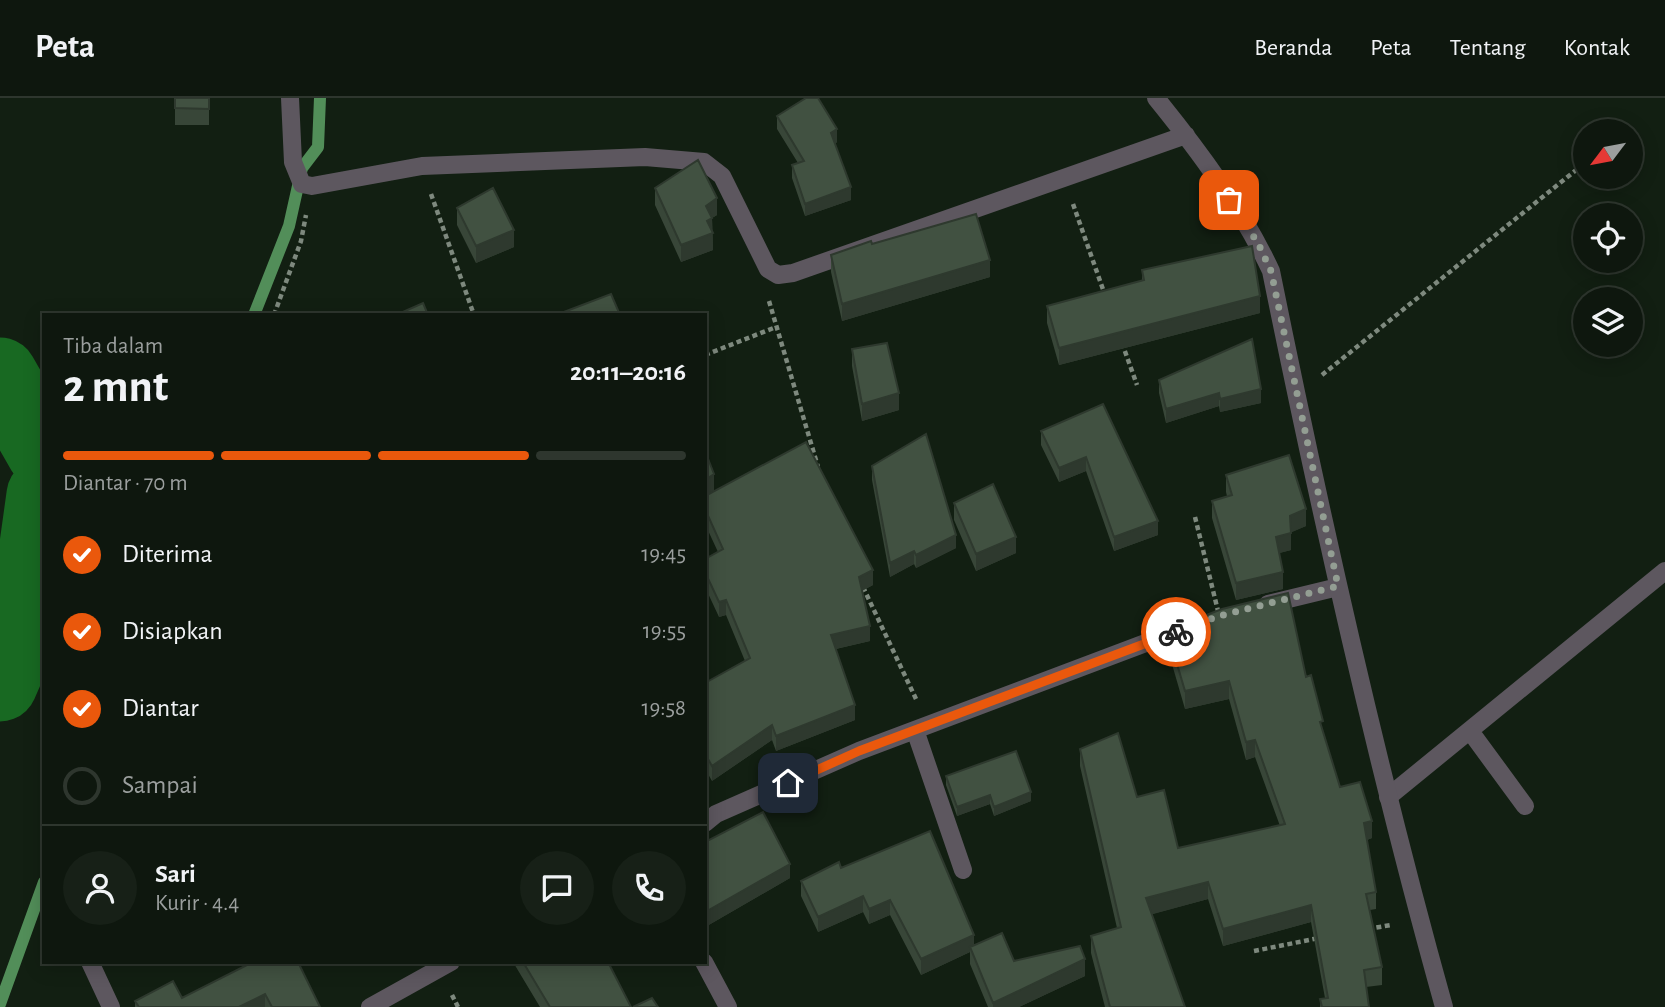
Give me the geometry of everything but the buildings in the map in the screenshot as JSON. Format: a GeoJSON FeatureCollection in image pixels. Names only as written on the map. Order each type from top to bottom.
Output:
{"type":"FeatureCollection","features":[{"type":"Feature","properties":{"kind":"street"},"geometry":{"type":"LineString","coordinates":[[290,98],[293,162],[304,182],[422,166],[645,157],[704,162],[722,176],[768,269],[778,275],[793,273],[1186,135]]}},
{"type":"Feature","properties":{"kind":"street"},"geometry":{"type":"LineString","coordinates":[[1156,98],[1186,135],[1258,243],[1271,271],[1338,586],[1388,797],[1444,1007]]}},
{"type":"Feature","properties":{"kind":"street"},"geometry":{"type":"LineString","coordinates":[[1388,797],[1665,571]]}},
{"type":"Feature","properties":{"kind":"street"},"geometry":{"type":"LineString","coordinates":[[1245,609],[1338,586]]}},
{"type":"Feature","properties":{"kind":"street"},"geometry":{"type":"LineString","coordinates":[[707,821],[716,814],[823,767],[922,727],[1219,616]]}},
{"type":"Feature","properties":{"kind":"street"},"geometry":{"type":"LineString","coordinates":[[922,727],[963,870]]}},
{"type":"Feature","properties":{"kind":"street"},"geometry":{"type":"LineString","coordinates":[[1471,731],[1525,806]]}},
{"type":"Feature","properties":{"kind":"street"},"geometry":{"type":"LineString","coordinates":[[91,964],[111,1007]]}},
{"type":"Feature","properties":{"kind":"street"},"geometry":{"type":"LineString","coordinates":[[370,1007],[447,964]]}},
{"type":"Feature","properties":{"kind":"street"},"geometry":{"type":"LineString","coordinates":[[705,964],[727,1007]]}},
{"type":"Feature","properties":{"kind":"path"},"geometry":{"type":"LineString","coordinates":[[422,166],[473,313]]}},
{"type":"Feature","properties":{"kind":"path"},"geometry":{"type":"LineString","coordinates":[[1297,395],[1573,172]]}},
{"type":"Feature","properties":{"kind":"path"},"geometry":{"type":"LineString","coordinates":[[1064,178],[1110,307]]}},
{"type":"Feature","properties":{"kind":"path"},"geometry":{"type":"LineString","coordinates":[[275,313],[301,241],[304,182]]}},
{"type":"Feature","properties":{"kind":"path"},"geometry":{"type":"LineString","coordinates":[[768,269],[769,304],[819,469]]}},
{"type":"Feature","properties":{"kind":"path"},"geometry":{"type":"LineString","coordinates":[[707,354],[776,327]]}},
{"type":"Feature","properties":{"kind":"path"},"geometry":{"type":"LineString","coordinates":[[1119,333],[1137,385]]}},
{"type":"Feature","properties":{"kind":"path"},"geometry":{"type":"LineString","coordinates":[[1195,517],[1219,616]]}},
{"type":"Feature","properties":{"kind":"path"},"geometry":{"type":"LineString","coordinates":[[861,582],[922,727]]}},
{"type":"Feature","properties":{"kind":"path"},"geometry":{"type":"LineString","coordinates":[[1364,930],[1419,919]]}},
{"type":"Feature","properties":{"kind":"path"},"geometry":{"type":"LineString","coordinates":[[1254,951],[1323,938]]}},
{"type":"Feature","properties":{"kind":"waterway"},"geometry":{"type":"LineString","coordinates":[[255,313],[289,226],[302,168],[318,147],[320,98]]}},
{"type":"Feature","properties":{"kind":"waterway"},"geometry":{"type":"LineString","coordinates":[[0,375],[42,448]]}},
{"type":"Feature","properties":{"kind":"waterway"},"geometry":{"type":"LineString","coordinates":[[0,684],[26,624],[42,509]]}},
{"type":"Feature","properties":{"kind":"waterway"},"geometry":{"type":"LineString","coordinates":[[0,1004],[42,888]]}},
{"type":"Feature","properties":{"kind":"way so far"},"geometry":{"type":"LineString","coordinates":[[1176,632],[1219,616],[1338,586],[1271,271],[1258,243],[1229,200]]}},
{"type":"Feature","properties":{"kind":"route"},"geometry":{"type":"LineString","coordinates":[[788,783],[859,751],[1176,632]]}}]}
